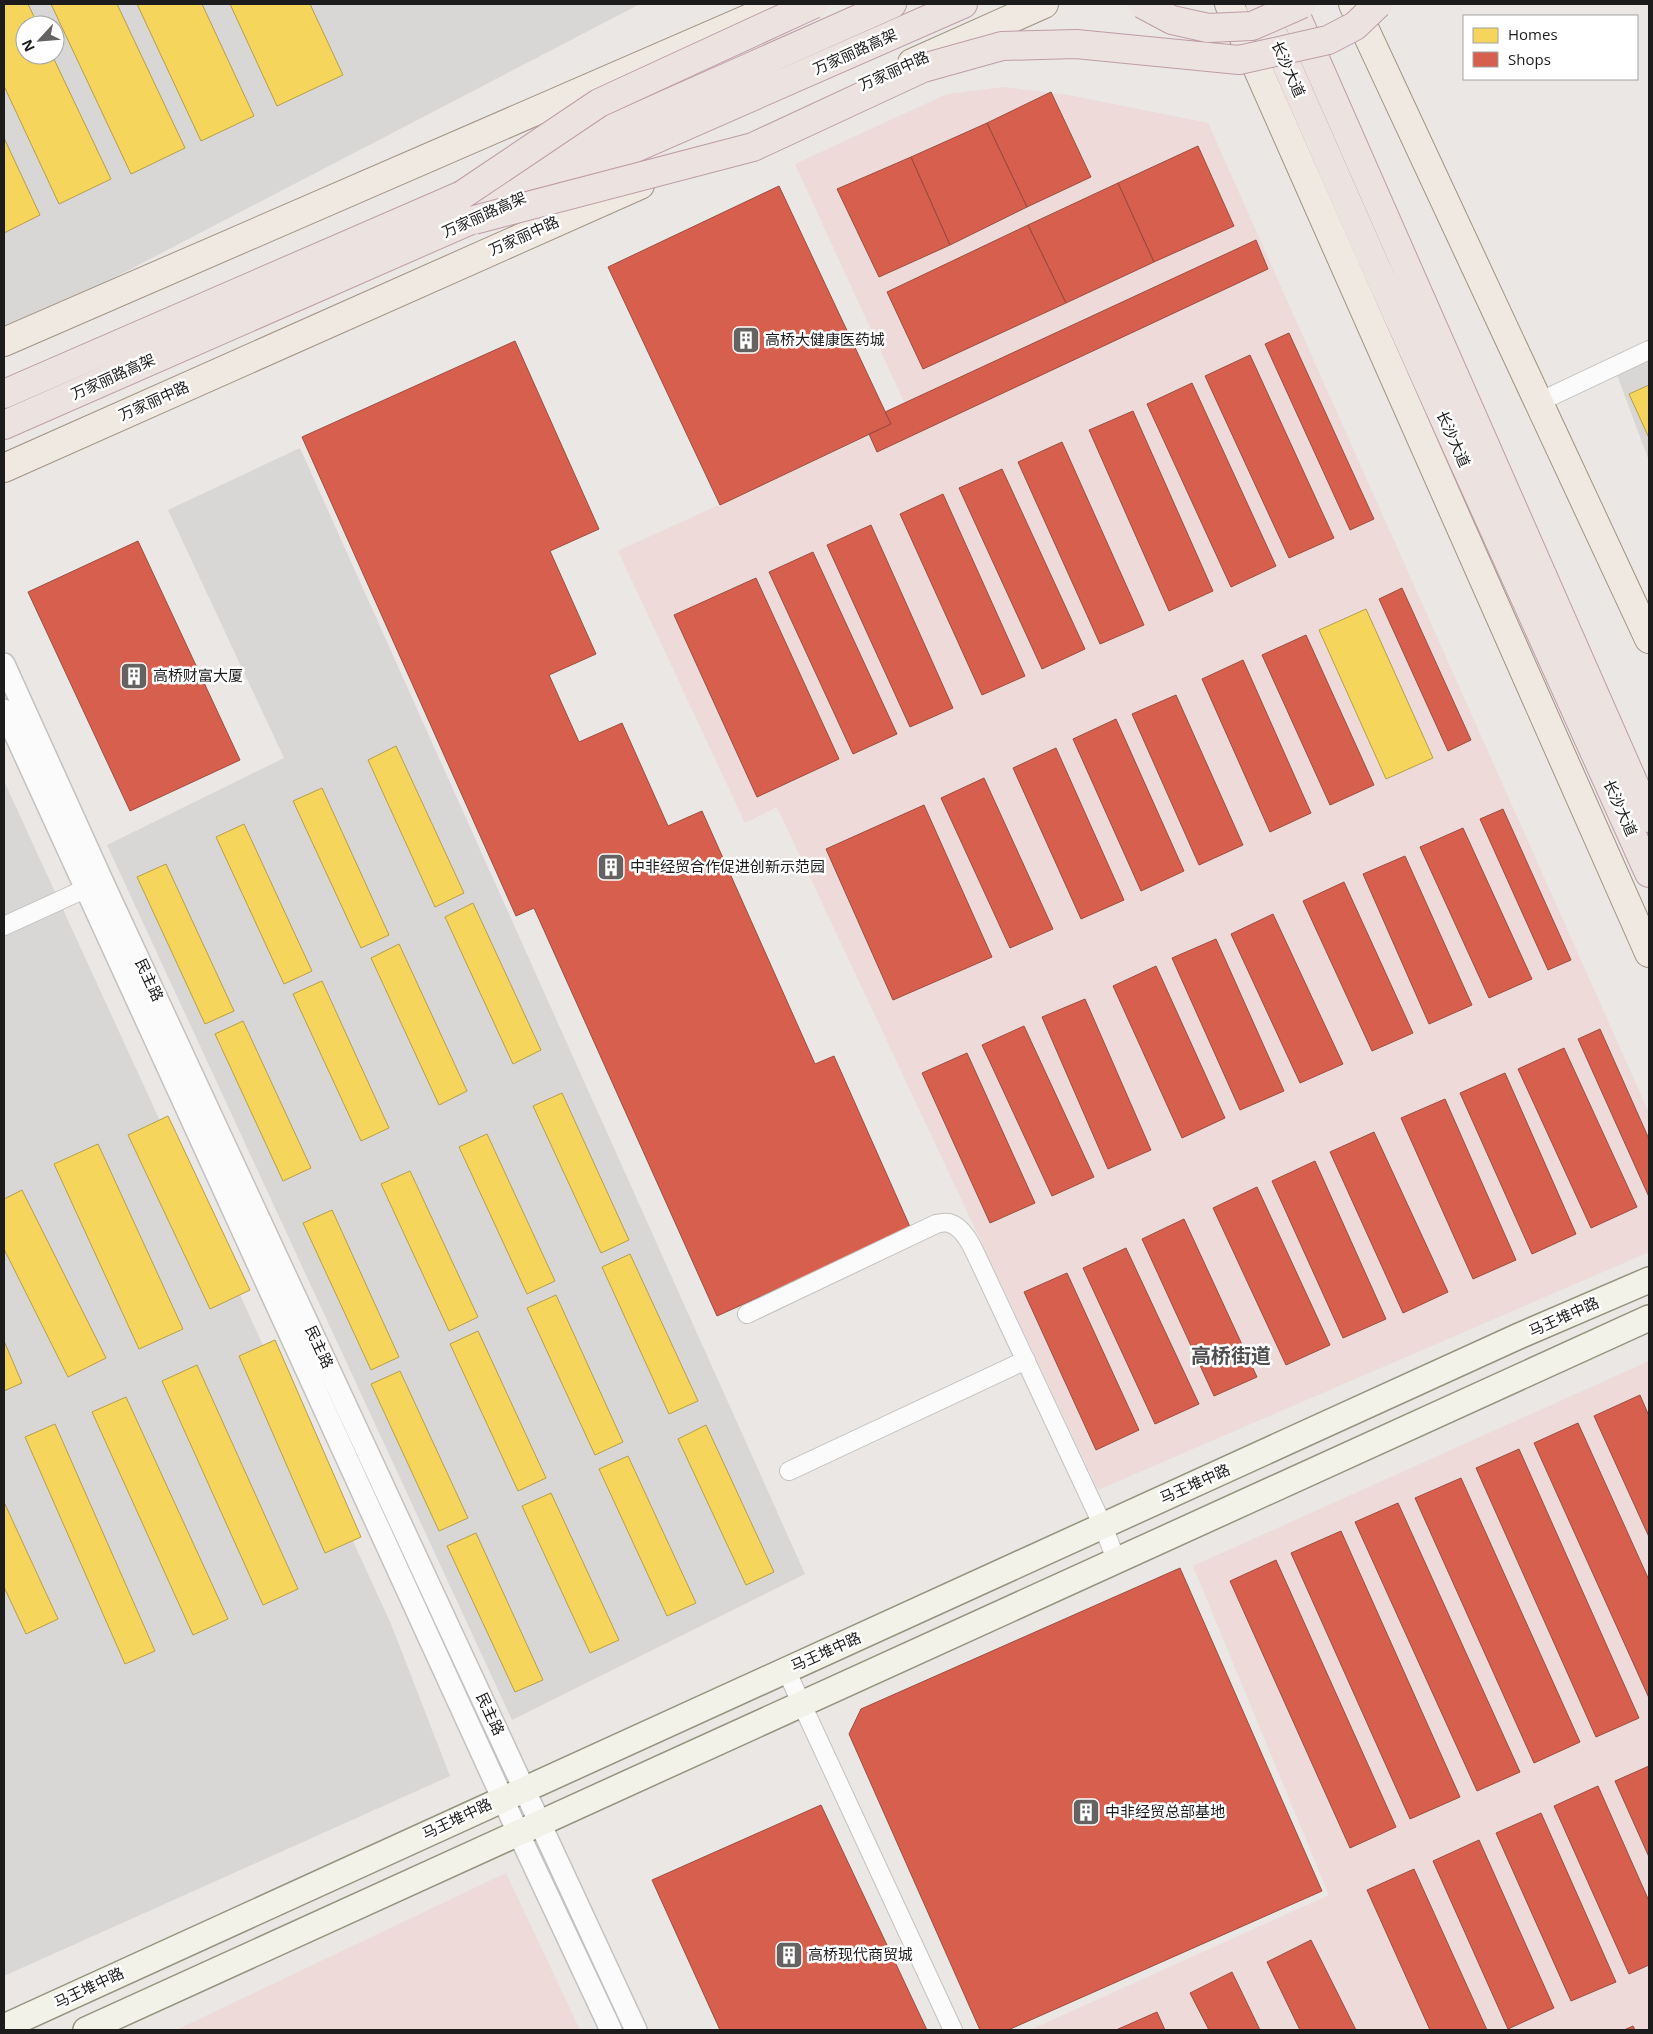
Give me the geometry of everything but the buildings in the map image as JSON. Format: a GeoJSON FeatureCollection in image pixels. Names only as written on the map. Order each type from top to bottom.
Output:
{"type":"FeatureCollection","features":[{"type":"Feature","properties":{"kind":"highway"},"geometry":{"type":"LineString","coordinates":[[462,195],[599,103],[814,4]]}},
{"type":"Feature","properties":{"kind":"highway","name":"万家丽路高架"},"geometry":{"type":"LineString","coordinates":[[4,394],[462,195],[892,4]]}},
{"type":"Feature","properties":{"kind":"highway","name":"万家丽路高架"},"geometry":{"type":"LineString","coordinates":[[4,425],[963,4]]}},
{"type":"Feature","properties":{"kind":"highway"},"geometry":{"type":"LineString","coordinates":[[1142,4],[1172,20],[1208,28],[1252,26],[1302,4]]}},
{"type":"Feature","properties":{"kind":"highway","name":"长沙大道"},"geometry":{"type":"LineString","coordinates":[[1260,4],[1370,254],[1649,872]]}},
{"type":"Feature","properties":{"kind":"highway","name":"长沙大道"},"geometry":{"type":"LineString","coordinates":[[1291,4],[1649,818]]}},
{"type":"Feature","properties":{"kind":"highway"},"geometry":{"type":"LineString","coordinates":[[474,220],[753,147],[923,68],[1002,46],[1076,44],[1239,60],[1328,40],[1355,26],[1378,4]]}},
{"type":"Feature","properties":{"kind":"main road"},"geometry":{"type":"LineString","coordinates":[[4,342],[784,4]]}},
{"type":"Feature","properties":{"kind":"main road","name":"万家丽中路"},"geometry":{"type":"LineString","coordinates":[[4,468],[1044,4]]}},
{"type":"Feature","properties":{"kind":"main road"},"geometry":{"type":"LineString","coordinates":[[1229,4],[1649,953]]}},
{"type":"Feature","properties":{"kind":"main road"},"geometry":{"type":"LineString","coordinates":[[1353,4],[1649,639]]}},
{"type":"Feature","properties":{"kind":"main road","name":"马王堆中路"},"geometry":{"type":"LineString","coordinates":[[4,2026],[1519,1336],[1649,1280]]}},
{"type":"Feature","properties":{"kind":"main road"},"geometry":{"type":"LineString","coordinates":[[86,2030],[517,1830],[1115,1557],[1649,1318]]}},
{"type":"Feature","properties":{"kind":"street"},"geometry":{"type":"LineString","coordinates":[[1539,402],[1649,350]]}},
{"type":"Feature","properties":{"kind":"street","name":"民主路"},"geometry":{"type":"LineString","coordinates":[[4,664],[514,1794],[517,1830],[610,2030]]}},
{"type":"Feature","properties":{"kind":"street","name":"民主路"},"geometry":{"type":"LineString","coordinates":[[4,710],[86,889],[514,1794],[540,1820],[636,2030]]}},
{"type":"Feature","properties":{"kind":"street"},"geometry":{"type":"LineString","coordinates":[[4,926],[86,889]]}},
{"type":"Feature","properties":{"kind":"street"},"geometry":{"type":"LineString","coordinates":[[747,1314],[936,1224],[948,1223],[958,1228],[971,1244],[1103,1526],[1115,1557]]}},
{"type":"Feature","properties":{"kind":"street"},"geometry":{"type":"LineString","coordinates":[[789,1472],[1026,1360]]}},
{"type":"Feature","properties":{"kind":"street"},"geometry":{"type":"LineString","coordinates":[[786,1670],[953,2030]]}},
{"type":"Feature","properties":{"kind":"shaded area"},"geometry":{"type":"Polygon","coordinates":[[[4,4],[640,4],[4,335],[4,4]]]}},
{"type":"Feature","properties":{"kind":"shaded area"},"geometry":{"type":"Polygon","coordinates":[[[1004,87],[1068,95],[1208,123],[1649,1113],[1649,1252],[1098,1490],[777,807],[745,823],[618,551],[911,417],[795,164],[947,94],[1004,87]]]}},
{"type":"Feature","properties":{"kind":"shaded area"},"geometry":{"type":"Polygon","coordinates":[[[1649,352],[1649,461],[1614,367],[1649,352]]]}},
{"type":"Feature","properties":{"kind":"shaded area"},"geometry":{"type":"Polygon","coordinates":[[[300,448],[805,1574],[512,1720],[107,845],[284,758],[168,510],[300,448]]]}},
{"type":"Feature","properties":{"kind":"shaded area"},"geometry":{"type":"Polygon","coordinates":[[[4,781],[391,1624],[450,1776],[4,1976],[4,781]]]}},
{"type":"Feature","properties":{"kind":"shaded area"},"geometry":{"type":"Polygon","coordinates":[[[1649,1361],[1649,2030],[1030,2030],[1329,1895],[1193,1566],[1649,1361]]]}},
{"type":"Feature","properties":{"kind":"shaded area"},"geometry":{"type":"Polygon","coordinates":[[[506,1873],[580,2030],[176,2030],[506,1873]]]}},
{"type":"Feature","properties":{"kind":"place","name":"高桥大健康医药城"},"geometry":{"type":"Point","coordinates":[746,340]}},
{"type":"Feature","properties":{"kind":"place","name":"高桥财富大厦"},"geometry":{"type":"Point","coordinates":[134,676]}},
{"type":"Feature","properties":{"kind":"place","name":"中非经贸合作促进创新示范园"},"geometry":{"type":"Point","coordinates":[611,867]}},
{"type":"Feature","properties":{"kind":"place","name":"中非经贸总部基地"},"geometry":{"type":"Point","coordinates":[1086,1812]}},
{"type":"Feature","properties":{"kind":"place","name":"高桥现代商贸城"},"geometry":{"type":"Point","coordinates":[789,1955]}},
{"type":"Feature","properties":{"kind":"district","name":"高桥街道"},"geometry":{"type":"Point","coordinates":[1231,1356]}}]}
